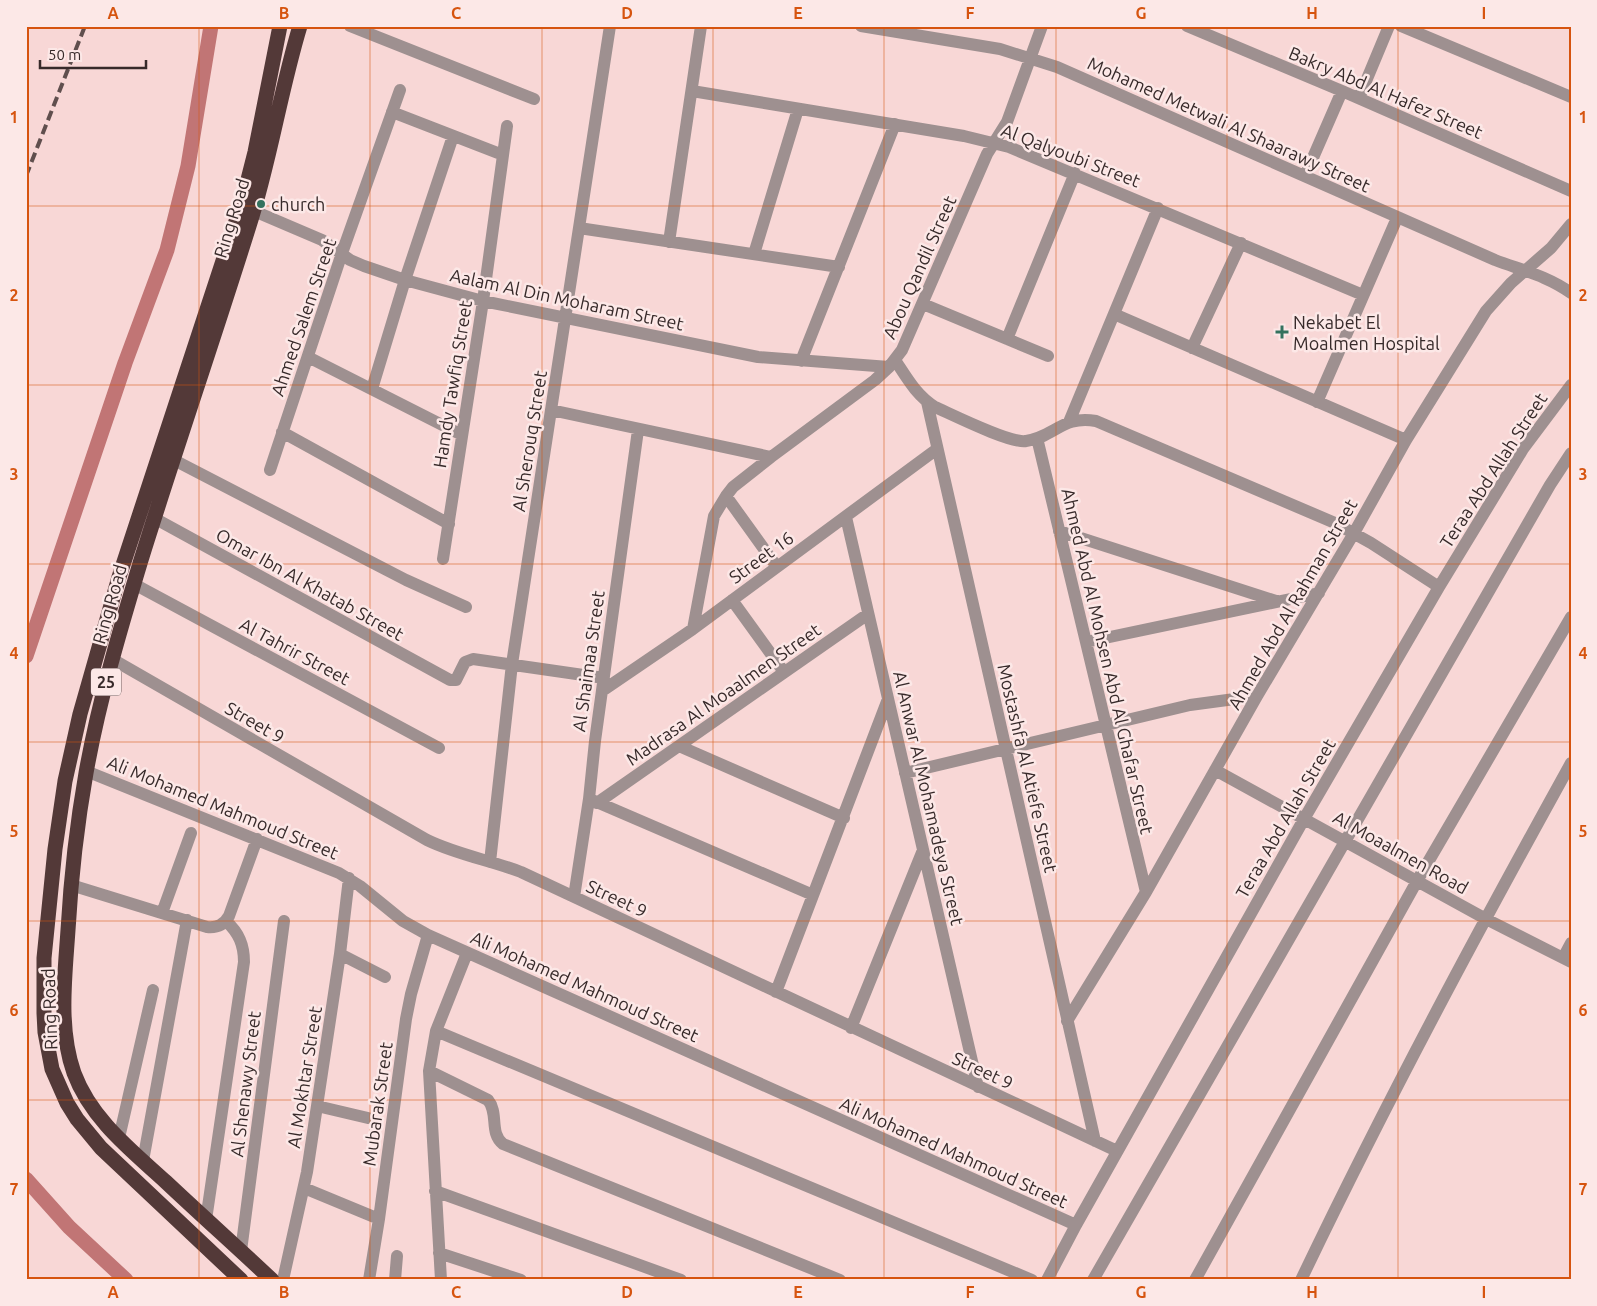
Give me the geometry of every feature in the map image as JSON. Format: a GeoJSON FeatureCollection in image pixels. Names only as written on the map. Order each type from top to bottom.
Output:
{"type":"FeatureCollection","features":[{"type":"Feature","properties":{"kind":"highway","name":"Ring Road"},"geometry":{"type":"LineString","coordinates":[[241,1280],[101,1148],[88,1134],[72,1111],[59,1086],[47,1051],[44,1013],[44,958],[55,849],[65,781],[80,714],[119,577],[242,203],[255,152],[280,26]]}},
{"type":"Feature","properties":{"kind":"highway","name":"Ring Road"},"geometry":{"type":"LineString","coordinates":[[272,1280],[143,1161],[93,1109],[83,1092],[69,1055],[65,1015],[66,960],[71,885],[86,771],[112,659],[172,459],[254,211],[300,26]]}},
{"type":"Feature","properties":{"kind":"street"},"geometry":{"type":"LineString","coordinates":[[350,26],[534,99]]}},
{"type":"Feature","properties":{"kind":"street","name":"Al Sherouq Street"},"geometry":{"type":"LineString","coordinates":[[490,862],[512,664],[610,26]]}},
{"type":"Feature","properties":{"kind":"street"},"geometry":{"type":"LineString","coordinates":[[669,242],[701,26]]}},
{"type":"Feature","properties":{"kind":"street","name":"Mohamed Metwali Al Shaarawy Street"},"geometry":{"type":"LineString","coordinates":[[860,26],[1000,49],[1057,67],[1397,218],[1495,260],[1552,281],[1571,293]]}},
{"type":"Feature","properties":{"kind":"street","name":"Abou Qandil Street"},"geometry":{"type":"LineString","coordinates":[[693,629],[714,516],[726,496],[734,487],[771,457],[875,380],[892,363],[908,339],[984,162],[1007,122],[1042,26]]}},
{"type":"Feature","properties":{"kind":"street","name":"Bakry Abd Al Hafez Street"},"geometry":{"type":"LineString","coordinates":[[1186,26],[1359,98],[1571,191]]}},
{"type":"Feature","properties":{"kind":"street"},"geometry":{"type":"LineString","coordinates":[[1359,98],[1389,26]]}},
{"type":"Feature","properties":{"kind":"street"},"geometry":{"type":"LineString","coordinates":[[1401,26],[1571,97]]}},
{"type":"Feature","properties":{"kind":"street","name":"Ahmed Salem Street"},"geometry":{"type":"LineString","coordinates":[[270,470],[342,254],[400,90]]}},
{"type":"Feature","properties":{"kind":"street"},"geometry":{"type":"LineString","coordinates":[[1304,176],[1342,91]]}},
{"type":"Feature","properties":{"kind":"street","name":"Al Qalyoubi Street"},"geometry":{"type":"LineString","coordinates":[[692,92],[895,124],[994,142],[1075,173],[1363,295]]}},
{"type":"Feature","properties":{"kind":"street"},"geometry":{"type":"LineString","coordinates":[[754,254],[798,108]]}},
{"type":"Feature","properties":{"kind":"street"},"geometry":{"type":"LineString","coordinates":[[392,112],[503,155]]}},
{"type":"Feature","properties":{"kind":"street"},"geometry":{"type":"LineString","coordinates":[[801,361],[895,124]]}},
{"type":"Feature","properties":{"kind":"street","name":"Hamdy Tawfiq Street"},"geometry":{"type":"LineString","coordinates":[[444,559],[507,126]]}},
{"type":"Feature","properties":{"kind":"street"},"geometry":{"type":"LineString","coordinates":[[372,389],[404,280],[453,136]]}},
{"type":"Feature","properties":{"kind":"street"},"geometry":{"type":"LineString","coordinates":[[1007,339],[1075,173]]}},
{"type":"Feature","properties":{"kind":"street"},"geometry":{"type":"LineString","coordinates":[[1069,422],[1158,208]]}},
{"type":"Feature","properties":{"kind":"street","name":"Aalam Al Din Moharam Street"},"geometry":{"type":"LineString","coordinates":[[254,211],[322,240],[357,264],[404,280],[483,301],[758,357],[801,361],[892,363]]}},
{"type":"Feature","properties":{"kind":"street"},"geometry":{"type":"LineString","coordinates":[[1317,402],[1397,218]]}},
{"type":"Feature","properties":{"kind":"street","name":"Ahmed Abd Al Rahman Street"},"geometry":{"type":"LineString","coordinates":[[1068,1021],[1146,892],[1257,696],[1354,533],[1406,440],[1486,310],[1498,296],[1551,248],[1571,224]]}},
{"type":"Feature","properties":{"kind":"street"},"geometry":{"type":"LineString","coordinates":[[579,228],[839,267]]}},
{"type":"Feature","properties":{"kind":"street"},"geometry":{"type":"LineString","coordinates":[[1192,348],[1241,243]]}},
{"type":"Feature","properties":{"kind":"street"},"geometry":{"type":"LineString","coordinates":[[923,304],[1048,356]]}},
{"type":"Feature","properties":{"kind":"street"},"geometry":{"type":"LineString","coordinates":[[1114,314],[1406,440]]}},
{"type":"Feature","properties":{"kind":"street"},"geometry":{"type":"LineString","coordinates":[[308,357],[462,435]]}},
{"type":"Feature","properties":{"kind":"street"},"geometry":{"type":"LineString","coordinates":[[892,363],[927,402],[1012,440],[1028,441],[1069,422],[1078,420],[1096,421],[1316,514],[1354,533],[1439,587]]}},
{"type":"Feature","properties":{"kind":"street","name":"Teraa Abd Allah Street"},"geometry":{"type":"LineString","coordinates":[[1047,1280],[1117,1151],[1304,819],[1439,587],[1523,450],[1571,385]]}},
{"type":"Feature","properties":{"kind":"street","name":"Mostashfa Al Atiefe Street"},"geometry":{"type":"LineString","coordinates":[[927,402],[1095,1141]]}},
{"type":"Feature","properties":{"kind":"street"},"geometry":{"type":"LineString","coordinates":[[551,410],[771,457]]}},
{"type":"Feature","properties":{"kind":"street","name":"Al Shaimaa Street"},"geometry":{"type":"LineString","coordinates":[[574,897],[593,801],[603,685],[638,430]]}},
{"type":"Feature","properties":{"kind":"street"},"geometry":{"type":"LineString","coordinates":[[282,432],[449,524]]}},
{"type":"Feature","properties":{"kind":"street","name":"Ahmed Abd Al Mohsen Abd Al Ghafar Street"},"geometry":{"type":"LineString","coordinates":[[1037,438],[1146,892]]}},
{"type":"Feature","properties":{"kind":"street","name":"Street 16"},"geometry":{"type":"LineString","coordinates":[[603,685],[693,629],[938,449]]}},
{"type":"Feature","properties":{"kind":"street"},"geometry":{"type":"LineString","coordinates":[[1093,1280],[1545,493],[1571,453]]}},
{"type":"Feature","properties":{"kind":"street"},"geometry":{"type":"LineString","coordinates":[[172,459],[406,580],[466,607]]}},
{"type":"Feature","properties":{"kind":"street"},"geometry":{"type":"LineString","coordinates":[[726,496],[777,567]]}},
{"type":"Feature","properties":{"kind":"street","name":"Al Anwar Al Mohamadeya Street"},"geometry":{"type":"LineString","coordinates":[[846,517],[978,1087]]}},
{"type":"Feature","properties":{"kind":"street","name":"Omar Ibn Al Khatab Street"},"geometry":{"type":"LineString","coordinates":[[154,518],[450,680],[456,680],[465,662],[469,659],[512,664]]}},
{"type":"Feature","properties":{"kind":"street"},"geometry":{"type":"LineString","coordinates":[[1059,531],[1276,601]]}},
{"type":"Feature","properties":{"kind":"street","name":"Al Tahrir Street"},"geometry":{"type":"LineString","coordinates":[[134,584],[439,748]]}},
{"type":"Feature","properties":{"kind":"street"},"geometry":{"type":"LineString","coordinates":[[1086,642],[1319,592]]}},
{"type":"Feature","properties":{"kind":"street"},"geometry":{"type":"LineString","coordinates":[[732,600],[784,672]]}},
{"type":"Feature","properties":{"kind":"street","name":"Madrasa Al Moaalmen Street"},"geometry":{"type":"LineString","coordinates":[[593,801],[680,746],[868,614]]}},
{"type":"Feature","properties":{"kind":"street"},"geometry":{"type":"LineString","coordinates":[[1194,1280],[1417,881],[1571,617]]}},
{"type":"Feature","properties":{"kind":"street","name":"Street 9"},"geometry":{"type":"LineString","coordinates":[[112,659],[427,840],[459,853],[522,872],[851,1028],[1117,1151]]}},
{"type":"Feature","properties":{"kind":"street"},"geometry":{"type":"LineString","coordinates":[[512,664],[603,685]]}},
{"type":"Feature","properties":{"kind":"street"},"geometry":{"type":"LineString","coordinates":[[905,773],[1190,705],[1257,696]]}},
{"type":"Feature","properties":{"kind":"street"},"geometry":{"type":"LineString","coordinates":[[776,992],[888,700]]}},
{"type":"Feature","properties":{"kind":"street"},"geometry":{"type":"LineString","coordinates":[[680,746],[844,818]]}},
{"type":"Feature","properties":{"kind":"street"},"geometry":{"type":"LineString","coordinates":[[1301,1280],[1377,1124],[1571,762]]}},
{"type":"Feature","properties":{"kind":"street","name":"Al Moaalmen Road"},"geometry":{"type":"LineString","coordinates":[[1215,770],[1417,881],[1567,960]]}},
{"type":"Feature","properties":{"kind":"street","name":"Ali Mohamed Mahmoud Street"},"geometry":{"type":"LineString","coordinates":[[86,771],[329,868],[349,878],[391,913],[428,935],[1076,1225]]}},
{"type":"Feature","properties":{"kind":"street"},"geometry":{"type":"LineString","coordinates":[[593,801],[814,895]]}},
{"type":"Feature","properties":{"kind":"street"},"geometry":{"type":"LineString","coordinates":[[162,912],[191,833]]}},
{"type":"Feature","properties":{"kind":"street"},"geometry":{"type":"LineString","coordinates":[[71,885],[214,927],[226,921],[257,839]]}},
{"type":"Feature","properties":{"kind":"street"},"geometry":{"type":"LineString","coordinates":[[851,1028],[923,850]]}},
{"type":"Feature","properties":{"kind":"street","name":"Al Mokhtar Street"},"geometry":{"type":"LineString","coordinates":[[283,1280],[304,1188],[340,954],[349,878]]}},
{"type":"Feature","properties":{"kind":"street"},"geometry":{"type":"LineString","coordinates":[[143,1161],[187,920]]}},
{"type":"Feature","properties":{"kind":"street"},"geometry":{"type":"LineString","coordinates":[[206,1220],[244,962],[239,935],[226,921]]}},
{"type":"Feature","properties":{"kind":"street","name":"Al Shenawy Street"},"geometry":{"type":"LineString","coordinates":[[241,1251],[284,921]]}},
{"type":"Feature","properties":{"kind":"street","name":"Mubarak Street"},"geometry":{"type":"LineString","coordinates":[[369,1280],[406,1019],[428,935]]}},
{"type":"Feature","properties":{"kind":"street"},"geometry":{"type":"LineString","coordinates":[[1567,960],[1571,943]]}},
{"type":"Feature","properties":{"kind":"street"},"geometry":{"type":"LineString","coordinates":[[441,1280],[429,1072],[436,1031],[467,952]]}},
{"type":"Feature","properties":{"kind":"street"},"geometry":{"type":"LineString","coordinates":[[340,954],[385,977]]}},
{"type":"Feature","properties":{"kind":"street"},"geometry":{"type":"LineString","coordinates":[[119,1138],[153,990]]}},
{"type":"Feature","properties":{"kind":"street"},"geometry":{"type":"LineString","coordinates":[[436,1031],[1032,1280]]}},
{"type":"Feature","properties":{"kind":"street"},"geometry":{"type":"LineString","coordinates":[[429,1072],[488,1100],[493,1110],[497,1137],[504,1144],[840,1280]]}},
{"type":"Feature","properties":{"kind":"street"},"geometry":{"type":"LineString","coordinates":[[317,1106],[368,1118]]}},
{"type":"Feature","properties":{"kind":"street"},"geometry":{"type":"LineString","coordinates":[[304,1188],[379,1219]]}},
{"type":"Feature","properties":{"kind":"street"},"geometry":{"type":"LineString","coordinates":[[436,1190],[681,1280]]}},
{"type":"Feature","properties":{"kind":"street"},"geometry":{"type":"LineString","coordinates":[[439,1253],[521,1280]]}},
{"type":"Feature","properties":{"kind":"street"},"geometry":{"type":"LineString","coordinates":[[395,1280],[397,1256]]}},
{"type":"Feature","properties":{"kind":"waterway"},"geometry":{"type":"LineString","coordinates":[[26,656],[125,363],[167,250],[188,166],[211,26]]}},
{"type":"Feature","properties":{"kind":"waterway"},"geometry":{"type":"LineString","coordinates":[[26,1179],[69,1227],[126,1280]]}},
{"type":"Feature","properties":{"kind":"railway"},"geometry":{"type":"LineString","coordinates":[[26,176],[85,26]]}},
{"type":"Feature","properties":{"kind":"place","name":"church"},"geometry":{"type":"Point","coordinates":[261,204]}},
{"type":"Feature","properties":{"kind":"place","name":"Nekabet El Moalmen Hospital"},"geometry":{"type":"Point","coordinates":[1282,332]}}]}
